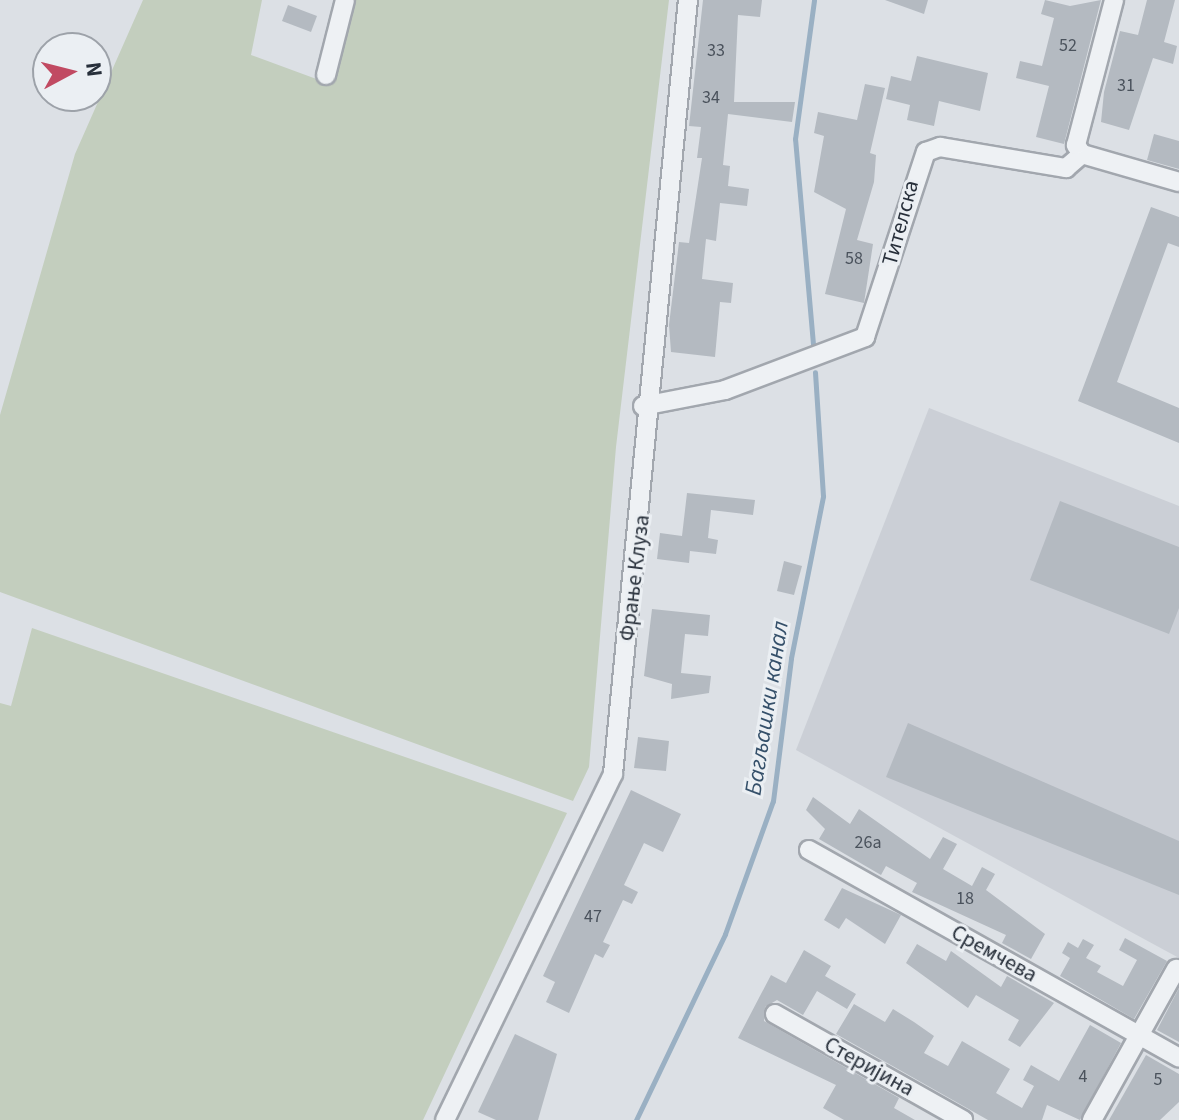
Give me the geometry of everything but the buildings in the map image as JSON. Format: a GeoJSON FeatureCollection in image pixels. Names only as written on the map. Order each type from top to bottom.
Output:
{"type":"FeatureCollection","features":[{"type":"Feature","properties":{"kind":"street"},"geometry":{"type":"LineString","coordinates":[[326,75],[345,0]]}},
{"type":"Feature","properties":{"kind":"street","name":"Фрање Клуза"},"geometry":{"type":"LineString","coordinates":[[445,1120],[613,774],[644,502],[643,406],[688,0]]}},
{"type":"Feature","properties":{"kind":"street"},"geometry":{"type":"LineString","coordinates":[[1114,0],[1076,145],[1082,154],[1179,182]]}},
{"type":"Feature","properties":{"kind":"street","name":"Тителска"},"geometry":{"type":"LineString","coordinates":[[643,406],[725,390],[865,337],[926,152],[940,147],[1058,170],[1082,154]]}},
{"type":"Feature","properties":{"kind":"street","name":"Сремчева"},"geometry":{"type":"LineString","coordinates":[[809,850],[1179,1058]]}},
{"type":"Feature","properties":{"kind":"street"},"geometry":{"type":"LineString","coordinates":[[1092,1120],[1176,969]]}},
{"type":"Feature","properties":{"kind":"street","name":"Стеријина"},"geometry":{"type":"LineString","coordinates":[[775,1014],[963,1120]]}},
{"type":"Feature","properties":{"kind":"shaded area"},"geometry":{"type":"Polygon","coordinates":[[[929,408],[1179,506],[1179,958],[796,750],[929,408]]]}},
{"type":"Feature","properties":{"kind":"green space"},"geometry":{"type":"Polygon","coordinates":[[[143,0],[262,0],[251,55],[330,84],[353,0],[669,0],[616,447],[589,767],[573,801],[0,592],[0,415],[75,154],[94,112],[112,112],[112,70],[143,0]]]}},
{"type":"Feature","properties":{"kind":"green space"},"geometry":{"type":"Polygon","coordinates":[[[32,628],[567,813],[423,1120],[0,1120],[0,703],[11,706],[32,628]]]}},
{"type":"Feature","properties":{"kind":"waterway","name":"Багљашки канал"},"geometry":{"type":"LineString","coordinates":[[813,344],[795,139],[814,0]]}},
{"type":"Feature","properties":{"kind":"waterway","name":"Багљашки канал"},"geometry":{"type":"LineString","coordinates":[[636,1120],[725,934],[773,801],[791,658],[823,496],[815,372]]}}]}
